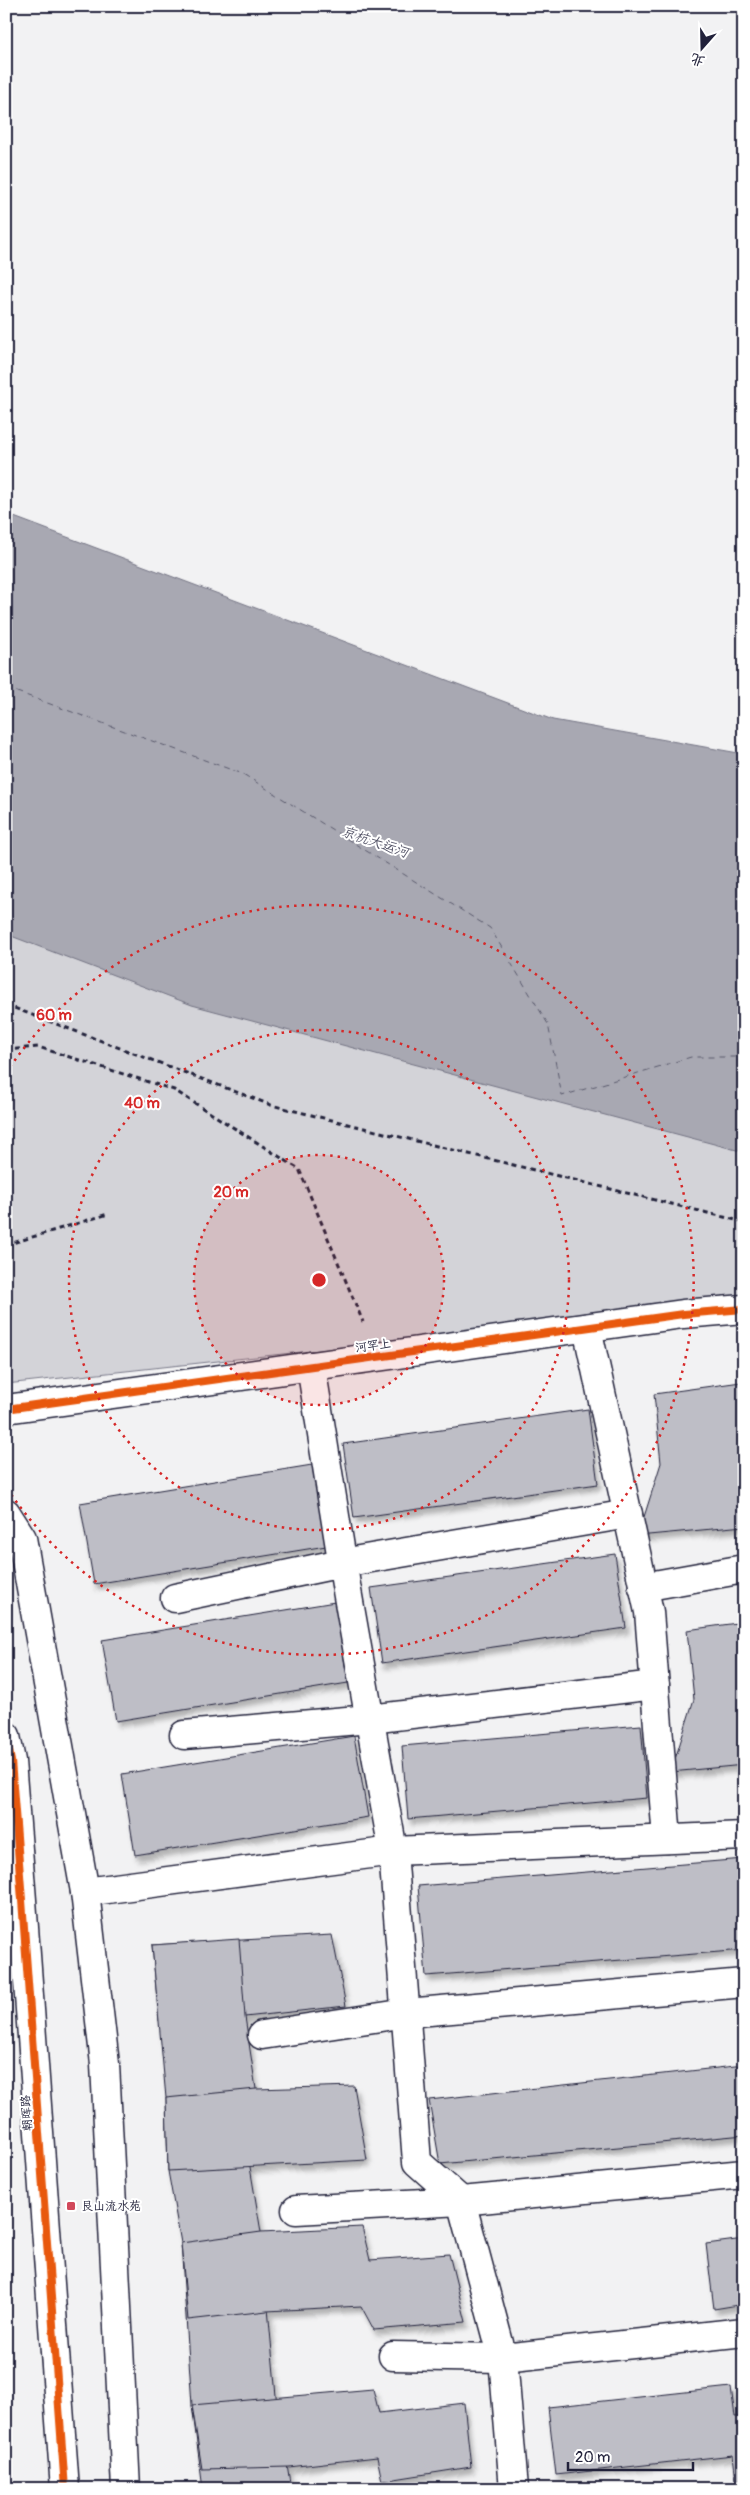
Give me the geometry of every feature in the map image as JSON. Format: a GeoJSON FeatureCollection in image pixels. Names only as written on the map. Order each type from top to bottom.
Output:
{"type":"FeatureCollection","features":[{"type":"Feature","properties":{"kind":"street","name":"河罕上"},"geometry":{"type":"LineString","coordinates":[[6,1408],[683,1314],[744,1309]]}},
{"type":"Feature","properties":{"kind":"street"},"geometry":{"type":"LineString","coordinates":[[587,1328],[649,1612],[667,1839]]}},
{"type":"Feature","properties":{"kind":"street"},"geometry":{"type":"LineString","coordinates":[[311,1366],[342,1563],[393,1851],[417,2162],[460,2201],[503,2358],[514,2489]]}},
{"type":"Feature","properties":{"kind":"street"},"geometry":{"type":"LineString","coordinates":[[6,1513],[22,1538],[85,1892],[105,2064],[126,2489]]}},
{"type":"Feature","properties":{"kind":"street"},"geometry":{"type":"LineString","coordinates":[[175,1598],[342,1563],[628,1514]]}},
{"type":"Feature","properties":{"kind":"street"},"geometry":{"type":"LineString","coordinates":[[643,1587],[744,1569]]}},
{"type":"Feature","properties":{"kind":"street"},"geometry":{"type":"LineString","coordinates":[[184,1735],[370,1719],[655,1684]]}},
{"type":"Feature","properties":{"kind":"street","name":"朝晖路"},"geometry":{"type":"LineString","coordinates":[[6,1736],[11,1761],[19,1861],[65,2489]]}},
{"type":"Feature","properties":{"kind":"street"},"geometry":{"type":"LineString","coordinates":[[85,1892],[393,1851],[744,1836]]}},
{"type":"Feature","properties":{"kind":"street"},"geometry":{"type":"LineString","coordinates":[[262,2035],[407,2013],[744,1984]]}},
{"type":"Feature","properties":{"kind":"street"},"geometry":{"type":"LineString","coordinates":[[296,2210],[460,2201],[744,2174]]}},
{"type":"Feature","properties":{"kind":"street"},"geometry":{"type":"LineString","coordinates":[[393,2356],[503,2358],[744,2332]]}},
{"type":"Feature","properties":{"kind":"path"},"geometry":{"type":"LineString","coordinates":[[6,1005],[271,1105],[744,1222]]}},
{"type":"Feature","properties":{"kind":"path"},"geometry":{"type":"LineString","coordinates":[[6,1050],[38,1047],[174,1090],[299,1169],[377,1357]]}},
{"type":"Feature","properties":{"kind":"path"},"geometry":{"type":"LineString","coordinates":[[6,1245],[108,1214]]}},
{"type":"Feature","properties":{"kind":"shaded area"},"geometry":{"type":"Polygon","coordinates":[[[6,928],[744,1132],[744,1304],[6,1384],[6,928]]]}},
{"type":"Feature","properties":{"kind":"water","name":"京杭大运河"},"geometry":{"type":"Polygon","coordinates":[[[6,514],[553,720],[744,754],[744,1152],[192,1005],[6,934],[6,514]]]}},
{"type":"Feature","properties":{"kind":"building"},"geometry":{"type":"Polygon","coordinates":[[[741,1382],[744,1399],[744,1526],[638,1536],[661,1463],[654,1394],[741,1382]]]}},
{"type":"Feature","properties":{"kind":"building"},"geometry":{"type":"Polygon","coordinates":[[[588,1409],[598,1484],[354,1518],[343,1444],[588,1409]]]}},
{"type":"Feature","properties":{"kind":"building"},"geometry":{"type":"Polygon","coordinates":[[[312,1465],[326,1546],[94,1584],[80,1503],[312,1465]]]}},
{"type":"Feature","properties":{"kind":"building"},"geometry":{"type":"Polygon","coordinates":[[[615,1554],[626,1628],[382,1663],[371,1588],[615,1554]]]}},
{"type":"Feature","properties":{"kind":"building"},"geometry":{"type":"Polygon","coordinates":[[[335,1602],[348,1683],[116,1721],[102,1640],[335,1602]]]}},
{"type":"Feature","properties":{"kind":"building"},"geometry":{"type":"Polygon","coordinates":[[[744,1622],[744,1765],[671,1772],[694,1699],[687,1630],[744,1622]]]}},
{"type":"Feature","properties":{"kind":"building"},"geometry":{"type":"Polygon","coordinates":[[[641,1725],[647,1798],[408,1819],[402,1746],[641,1725]]]}},
{"type":"Feature","properties":{"kind":"building"},"geometry":{"type":"Polygon","coordinates":[[[354,1736],[368,1817],[135,1855],[122,1774],[354,1736]]]}},
{"type":"Feature","properties":{"kind":"building"},"geometry":{"type":"Polygon","coordinates":[[[744,1859],[744,1950],[426,1976],[418,1886],[744,1859]]]}},
{"type":"Feature","properties":{"kind":"building"},"geometry":{"type":"Polygon","coordinates":[[[332,1935],[346,2006],[245,2017],[159,2021],[152,1945],[332,1935]]]}},
{"type":"Feature","properties":{"kind":"building"},"geometry":{"type":"Polygon","coordinates":[[[239,1939],[245,2017],[256,2089],[250,2167],[261,2232],[276,2396],[291,2489],[203,2489],[192,2405],[181,2243],[168,2171],[166,2098],[152,1945],[239,1939]]]}},
{"type":"Feature","properties":{"kind":"building"},"geometry":{"type":"Polygon","coordinates":[[[744,2065],[744,2135],[440,2164],[429,2100],[744,2065]]]}},
{"type":"Feature","properties":{"kind":"building"},"geometry":{"type":"Polygon","coordinates":[[[354,2086],[367,2160],[168,2171],[166,2098],[256,2089],[354,2086]]]}},
{"type":"Feature","properties":{"kind":"building"},"geometry":{"type":"Polygon","coordinates":[[[362,2227],[370,2260],[449,2254],[466,2322],[374,2330],[361,2306],[267,2311],[188,2320],[181,2243],[261,2232],[362,2227]]]}},
{"type":"Feature","properties":{"kind":"building"},"geometry":{"type":"Polygon","coordinates":[[[744,2239],[744,2304],[714,2309],[706,2244],[744,2239]]]}},
{"type":"Feature","properties":{"kind":"building"},"geometry":{"type":"Polygon","coordinates":[[[731,2387],[735,2417],[744,2416],[744,2489],[737,2489],[733,2455],[556,2475],[548,2407],[731,2387]]]}},
{"type":"Feature","properties":{"kind":"building"},"geometry":{"type":"Polygon","coordinates":[[[373,2389],[379,2413],[464,2403],[471,2467],[382,2481],[377,2457],[289,2467],[202,2469],[192,2405],[373,2389]]]}},
{"type":"Feature","properties":{"kind":"ferry route"},"geometry":{"type":"LineString","coordinates":[[6,688],[243,774],[490,928],[548,1024],[562,1096],[691,1057],[744,1057]]}},
{"type":"Feature","properties":{"kind":"cycle path"},"geometry":{"type":"LineString","coordinates":[[6,1409],[683,1314],[744,1309]]}},
{"type":"Feature","properties":{"kind":"cycle path"},"geometry":{"type":"LineString","coordinates":[[6,1736],[11,1761],[22,1900],[65,2489]]}},
{"type":"Feature","properties":{"kind":"place","name":"艮山流水苑"},"geometry":{"type":"Point","coordinates":[71,2206]}}]}
